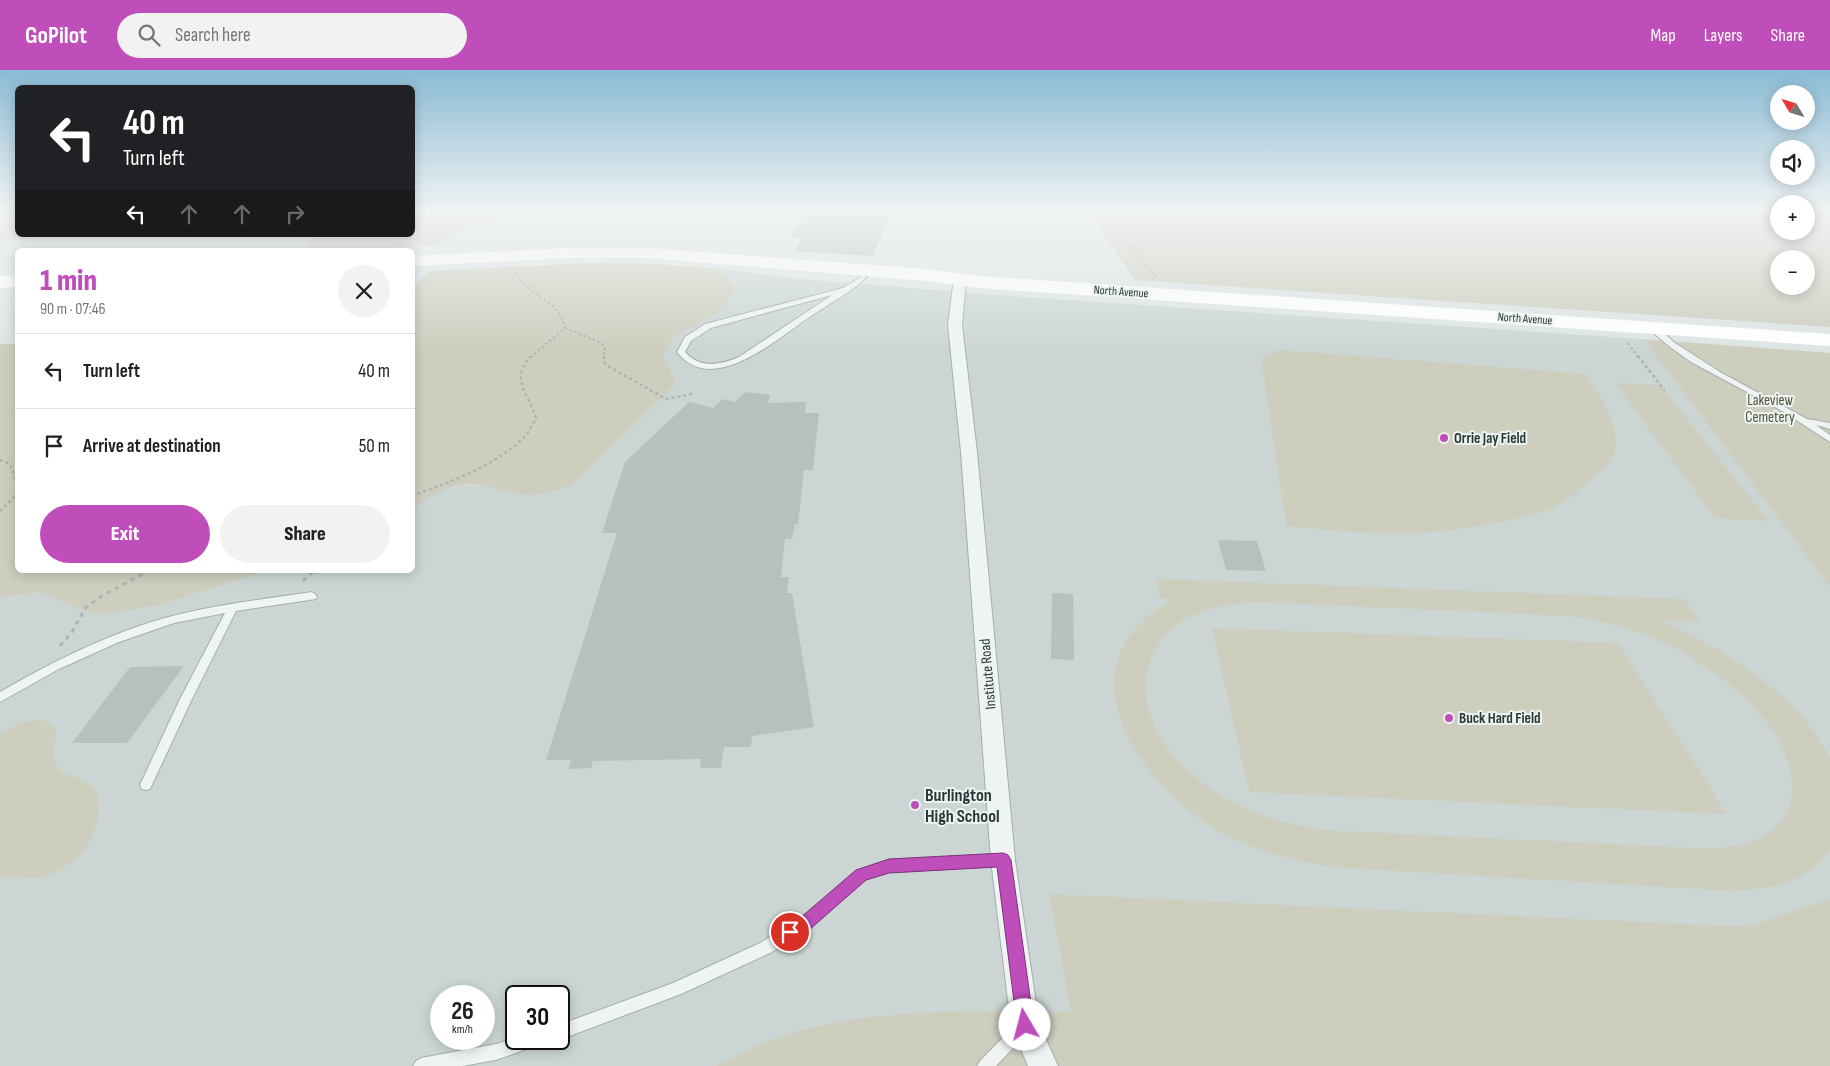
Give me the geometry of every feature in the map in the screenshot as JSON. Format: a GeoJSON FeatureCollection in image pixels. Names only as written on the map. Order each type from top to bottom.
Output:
{"type":"FeatureCollection","features":[{"type":"Feature","properties":{"kind":"main road","name":"North Avenue"},"geometry":{"type":"LineString","coordinates":[[415,260],[462,257]]}},
{"type":"Feature","properties":{"kind":"main road","name":"North Avenue"},"geometry":{"type":"LineString","coordinates":[[703,257],[960,278],[979,282],[1830,340]]}},
{"type":"Feature","properties":{"kind":"main road"},"geometry":{"type":"LineString","coordinates":[[0,282],[15,281]]}},
{"type":"Feature","properties":{"kind":"street","name":"Institute Road"},"geometry":{"type":"LineString","coordinates":[[960,278],[955,325],[969,452],[1003,860],[1025,1025],[1043,1066]]}},
{"type":"Feature","properties":{"kind":"lane"},"geometry":{"type":"LineString","coordinates":[[844,290],[708,326],[683,342],[681,352],[686,360],[698,365],[730,364],[742,359],[864,277]]}},
{"type":"Feature","properties":{"kind":"lane"},"geometry":{"type":"LineString","coordinates":[[1653,328],[1679,350],[1804,419],[1830,439]]}},
{"type":"Feature","properties":{"kind":"lane"},"geometry":{"type":"LineString","coordinates":[[1804,419],[1830,426]]}},
{"type":"Feature","properties":{"kind":"lane"},"geometry":{"type":"LineString","coordinates":[[0,698],[26,681],[107,643],[154,626],[233,607],[312,596]]}},
{"type":"Feature","properties":{"kind":"lane"},"geometry":{"type":"LineString","coordinates":[[146,785],[186,699],[233,607]]}},
{"type":"Feature","properties":{"kind":"lane"},"geometry":{"type":"LineString","coordinates":[[570,1028],[676,989],[765,948],[803,925],[861,875],[889,866],[1003,860]]}},
{"type":"Feature","properties":{"kind":"lane"},"geometry":{"type":"LineString","coordinates":[[984,1066],[1025,1025]]}},
{"type":"Feature","properties":{"kind":"lane"},"geometry":{"type":"LineString","coordinates":[[421,1066],[505,1049]]}},
{"type":"Feature","properties":{"kind":"path"},"geometry":{"type":"LineString","coordinates":[[512,257],[517,277],[522,283],[542,296],[562,316],[565,328]]}},
{"type":"Feature","properties":{"kind":"path"},"geometry":{"type":"LineString","coordinates":[[1139,257],[1161,284]]}},
{"type":"Feature","properties":{"kind":"path"},"geometry":{"type":"LineString","coordinates":[[565,328],[602,343],[605,350],[604,362],[608,366],[658,395],[666,399],[692,394]]}},
{"type":"Feature","properties":{"kind":"path"},"geometry":{"type":"LineString","coordinates":[[415,495],[470,471],[499,454],[526,434],[536,418],[533,404],[520,380],[521,369],[528,359],[565,328]]}},
{"type":"Feature","properties":{"kind":"path"},"geometry":{"type":"LineString","coordinates":[[1623,336],[1664,392]]}},
{"type":"Feature","properties":{"kind":"path"},"geometry":{"type":"LineString","coordinates":[[0,460],[10,464],[15,478]]}},
{"type":"Feature","properties":{"kind":"path"},"geometry":{"type":"LineString","coordinates":[[0,511],[15,495]]}},
{"type":"Feature","properties":{"kind":"path"},"geometry":{"type":"LineString","coordinates":[[55,651],[72,632],[86,607],[100,597],[144,573]]}},
{"type":"Feature","properties":{"kind":"shaded area","name":"Burlington High School"},"geometry":{"type":"Polygon","coordinates":[[[721,269],[790,278],[1010,296],[1643,339],[1830,587],[1830,1026],[791,1033],[715,1066],[0,1066],[0,598],[39,592],[72,605],[116,613],[160,605],[261,573],[415,573],[415,508],[436,493],[461,485],[488,486],[531,495],[676,383],[663,355],[673,338],[719,312],[736,287],[721,269]]]}},
{"type":"Feature","properties":{"kind":"green space"},"geometry":{"type":"Polygon","coordinates":[[[1120,257],[1770,257],[1770,295],[1815,295],[1815,257],[1830,257],[1830,327],[1135,280],[1120,257]]]}},
{"type":"Feature","properties":{"kind":"green space"},"geometry":{"type":"Polygon","coordinates":[[[589,263],[658,264],[721,269],[736,288],[719,312],[673,338],[663,355],[676,383],[573,484],[533,495],[479,485],[460,485],[429,498],[415,508],[415,286],[429,271],[589,263]]]}},
{"type":"Feature","properties":{"kind":"green space","name":"Lakeview Cemetery"},"geometry":{"type":"Polygon","coordinates":[[[1643,339],[1830,353],[1830,587],[1643,339]]]}},
{"type":"Feature","properties":{"kind":"green space"},"geometry":{"type":"Polygon","coordinates":[[[0,344],[15,344],[15,573],[261,573],[160,605],[116,613],[91,613],[39,592],[0,598],[0,344]]]}},
{"type":"Feature","properties":{"kind":"green space","name":"Orrie Jay Field"},"geometry":{"type":"Polygon","coordinates":[[[1278,350],[1586,374],[1602,400],[1612,422],[1615,432],[1615,450],[1603,469],[1569,498],[1552,508],[1525,517],[1475,527],[1422,533],[1369,533],[1286,526],[1261,358],[1278,350]]]}},
{"type":"Feature","properties":{"kind":"green space"},"geometry":{"type":"Polygon","coordinates":[[[1615,383],[1660,385],[1769,521],[1715,518],[1615,383]]]}},
{"type":"Feature","properties":{"kind":"green space"},"geometry":{"type":"Polygon","coordinates":[[[1157,579],[1684,599],[1700,621],[1661,621],[1709,645],[1758,676],[1801,715],[1817,736],[1830,759],[1830,852],[1806,873],[1789,882],[1770,887],[1732,891],[1332,867],[1284,857],[1253,847],[1210,826],[1181,804],[1155,777],[1134,748],[1120,717],[1114,685],[1120,654],[1138,625],[1172,600],[1160,598],[1157,579]],[[1256,602],[1220,607],[1186,619],[1171,630],[1159,643],[1151,658],[1147,674],[1146,692],[1149,709],[1154,726],[1167,748],[1182,765],[1205,785],[1246,809],[1276,820],[1306,827],[1322,830],[1714,849],[1753,841],[1774,829],[1784,818],[1789,805],[1792,779],[1789,765],[1778,740],[1755,708],[1716,674],[1681,651],[1635,631],[1603,622],[1570,616],[1256,602]]]}},
{"type":"Feature","properties":{"kind":"green space","name":"Buck Hard Field"},"geometry":{"type":"Polygon","coordinates":[[[1212,628],[1618,643],[1727,814],[1249,792],[1212,628]]]}},
{"type":"Feature","properties":{"kind":"green space"},"geometry":{"type":"Polygon","coordinates":[[[43,720],[54,726],[56,735],[53,755],[59,770],[85,782],[93,787],[97,793],[99,809],[96,826],[83,852],[59,870],[43,877],[0,878],[0,734],[23,722],[43,720]]]}},
{"type":"Feature","properties":{"kind":"green space"},"geometry":{"type":"Polygon","coordinates":[[[1049,894],[1748,927],[1830,899],[1830,1066],[715,1066],[782,1036],[860,1019],[930,1012],[1071,1012],[1049,894]]]}},
{"type":"Feature","properties":{"kind":"building"},"geometry":{"type":"Polygon","coordinates":[[[745,392],[770,395],[768,403],[806,402],[805,413],[819,413],[813,470],[804,470],[798,524],[795,524],[792,539],[785,539],[781,577],[789,577],[787,593],[792,593],[814,727],[752,736],[751,747],[724,747],[721,768],[700,768],[701,759],[593,761],[591,768],[568,769],[571,760],[546,760],[617,533],[602,533],[625,462],[689,402],[713,408],[723,399],[735,402],[745,392]]]}},
{"type":"Feature","properties":{"kind":"building"},"geometry":{"type":"Polygon","coordinates":[[[1218,540],[1257,541],[1266,571],[1226,570],[1218,540]]]}},
{"type":"Feature","properties":{"kind":"building"},"geometry":{"type":"Polygon","coordinates":[[[1052,593],[1073,594],[1074,660],[1051,659],[1052,593]]]}},
{"type":"Feature","properties":{"kind":"building"},"geometry":{"type":"Polygon","coordinates":[[[184,666],[127,743],[72,743],[130,667],[184,666]]]}},
{"type":"Feature","properties":{"kind":"place","name":"Orrie Jay Field"},"geometry":{"type":"Point","coordinates":[1444,438]}},
{"type":"Feature","properties":{"kind":"place","name":"Buck Hard Field"},"geometry":{"type":"Point","coordinates":[1449,718]}},
{"type":"Feature","properties":{"kind":"place","name":"Burlington High School"},"geometry":{"type":"Point","coordinates":[915,805]}},
{"type":"Feature","properties":{"kind":"route"},"geometry":{"type":"LineString","coordinates":[[790,932],[803,925],[861,875],[889,866],[1003,860],[1025,1025]]}}]}
